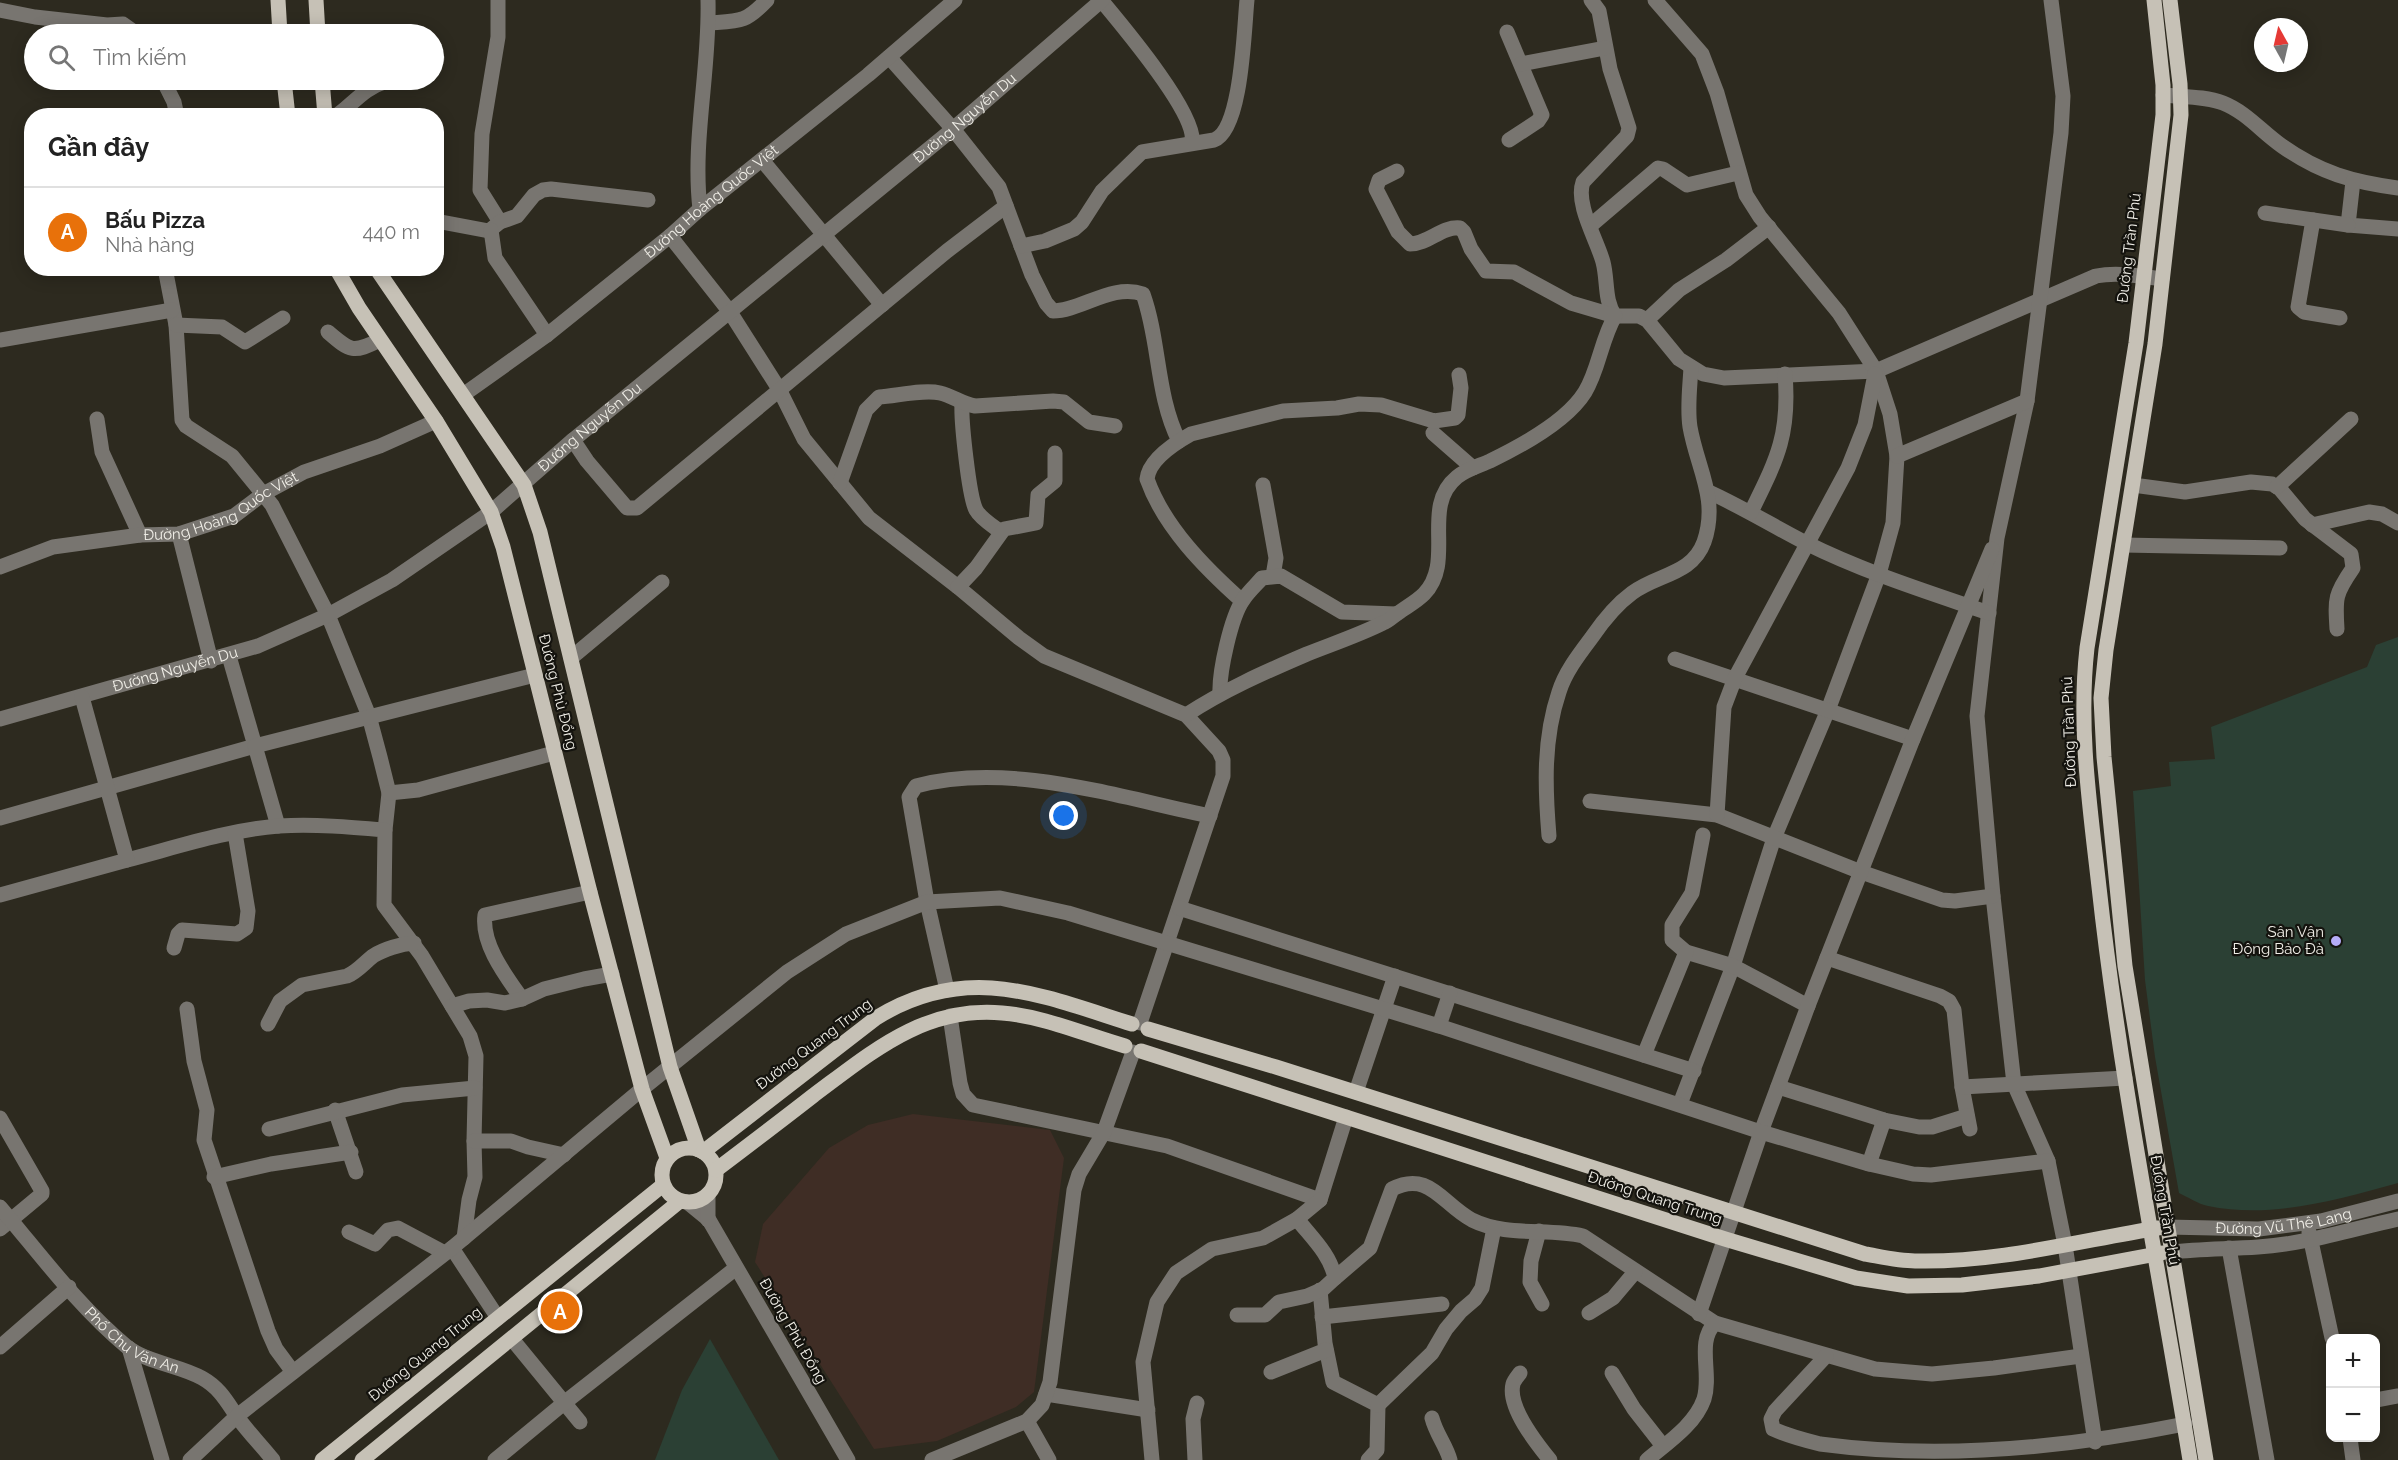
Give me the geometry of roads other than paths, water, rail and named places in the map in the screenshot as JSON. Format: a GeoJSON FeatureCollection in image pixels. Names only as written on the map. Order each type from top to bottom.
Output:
{"type":"FeatureCollection","features":[{"type":"Feature","properties":{"kind":"main road"},"geometry":{"type":"LineString","coordinates":[[278,0],[279,24]]}},
{"type":"Feature","properties":{"kind":"main road"},"geometry":{"type":"LineString","coordinates":[[316,0],[317,24]]}},
{"type":"Feature","properties":{"kind":"main road","name":"Đường Trần Phú"},"geometry":{"type":"LineString","coordinates":[[2154,0],[2163,94],[2136,343],[2087,648],[2083,696],[2085,762],[2107,957],[2154,1254],[2190,1460]]}},
{"type":"Feature","properties":{"kind":"main road","name":"Đường Trần Phú"},"geometry":{"type":"LineString","coordinates":[[2170,0],[2181,115],[2162,279],[2133,486],[2106,650],[2101,698],[2104,757],[2125,966],[2206,1460]]}},
{"type":"Feature","properties":{"kind":"main road"},"geometry":{"type":"LineString","coordinates":[[285,90],[287,108]]}},
{"type":"Feature","properties":{"kind":"main road"},"geometry":{"type":"LineString","coordinates":[[323,90],[324,108]]}},
{"type":"Feature","properties":{"kind":"main road","name":"Đường Phù Đổng"},"geometry":{"type":"LineString","coordinates":[[341,276],[380,340],[436,421],[490,512],[503,547],[642,1089],[667,1158]]}},
{"type":"Feature","properties":{"kind":"main road","name":"Đường Phù Đổng"},"geometry":{"type":"LineString","coordinates":[[381,276],[524,485],[540,532],[670,1067],[701,1151]]}},
{"type":"Feature","properties":{"kind":"main road","name":"Đường Quang Trung"},"geometry":{"type":"LineString","coordinates":[[701,1151],[876,1018],[909,1000],[947,990],[980,986],[1039,994],[1356,1092],[1857,1252],[1912,1261],[1970,1259],[2167,1227]]}},
{"type":"Feature","properties":{"kind":"main road","name":"Đường Quang Trung"},"geometry":{"type":"LineString","coordinates":[[716,1170],[891,1039],[910,1029],[950,1016],[981,1012],[1004,1013],[1034,1019],[1133,1050],[1831,1272],[1908,1286],[1971,1284],[2171,1252]]}},
{"type":"Feature","properties":{"kind":"main road"},"geometry":{"type":"LineString","coordinates":[[1140,1025],[1151,1042],[1133,1050],[1123,1033],[1140,1025]]}},
{"type":"Feature","properties":{"kind":"main road"},"geometry":{"type":"LineString","coordinates":[[362,1460],[683,1202],[699,1200],[708,1194],[715,1183],[716,1170],[712,1160],[701,1151],[682,1148],[667,1158],[662,1171],[663,1185],[670,1195],[683,1202]]}},
{"type":"Feature","properties":{"kind":"main road","name":"Đường Quang Trung"},"geometry":{"type":"LineString","coordinates":[[322,1460],[663,1185]]}},
{"type":"Feature","properties":{"kind":"street"},"geometry":{"type":"LineString","coordinates":[[498,0],[498,37],[482,134],[482,171],[479,185],[496,226],[495,258],[547,335]]}},
{"type":"Feature","properties":{"kind":"street"},"geometry":{"type":"LineString","coordinates":[[700,209],[701,120],[709,23],[708,0]]}},
{"type":"Feature","properties":{"kind":"street"},"geometry":{"type":"LineString","coordinates":[[709,23],[744,20],[753,15],[767,0]]}},
{"type":"Feature","properties":{"kind":"street","name":"Đường Hoàng Quốc Việt"},"geometry":{"type":"LineString","coordinates":[[463,395],[547,335],[889,57],[955,0]]}},
{"type":"Feature","properties":{"kind":"street"},"geometry":{"type":"LineString","coordinates":[[1101,0],[1180,104],[1190,126],[1192,143]]}},
{"type":"Feature","properties":{"kind":"street","name":"Đường Nguyễn Du"},"geometry":{"type":"LineString","coordinates":[[0,719],[229,656],[279,639],[392,580],[490,512],[524,485],[573,440],[953,129],[1101,0]]}},
{"type":"Feature","properties":{"kind":"street"},"geometry":{"type":"LineString","coordinates":[[1021,246],[1045,241],[1074,229],[1082,222],[1102,191],[1142,152],[1219,138],[1227,127],[1238,91],[1247,0]]}},
{"type":"Feature","properties":{"kind":"street"},"geometry":{"type":"LineString","coordinates":[[1591,0],[1599,11],[1605,48],[1629,128],[1622,142],[1583,182],[1581,199],[1603,263],[1608,302],[1615,316]]}},
{"type":"Feature","properties":{"kind":"street"},"geometry":{"type":"LineString","coordinates":[[1655,0],[1702,54],[1717,93],[1746,195],[1768,227],[1839,313],[1876,371],[1890,414],[1897,456],[1893,523],[1879,574],[1828,710],[1774,838],[1733,966],[1680,1104]]}},
{"type":"Feature","properties":{"kind":"street"},"geometry":{"type":"LineString","coordinates":[[2051,0],[2063,96],[2062,113],[2026,401],[1997,538],[1977,716],[1993,896],[2014,1084],[2048,1161],[2065,1245],[2095,1442]]}},
{"type":"Feature","properties":{"kind":"street"},"geometry":{"type":"LineString","coordinates":[[0,10],[35,17],[97,24]]}},
{"type":"Feature","properties":{"kind":"street"},"geometry":{"type":"LineString","coordinates":[[1507,32],[1542,115],[1538,121],[1509,140]]}},
{"type":"Feature","properties":{"kind":"street"},"geometry":{"type":"LineString","coordinates":[[1521,64],[1605,48]]}},
{"type":"Feature","properties":{"kind":"street"},"geometry":{"type":"LineString","coordinates":[[889,57],[953,129],[999,187],[1021,246],[1046,303],[1053,311],[1063,311],[1090,299],[1120,293],[1143,294],[1171,424],[1179,441]]}},
{"type":"Feature","properties":{"kind":"street"},"geometry":{"type":"LineString","coordinates":[[168,90],[178,108]]}},
{"type":"Feature","properties":{"kind":"street"},"geometry":{"type":"LineString","coordinates":[[346,108],[370,90]]}},
{"type":"Feature","properties":{"kind":"street"},"geometry":{"type":"LineString","coordinates":[[2163,94],[2212,100],[2230,106],[2301,159],[2353,181],[2398,188]]}},
{"type":"Feature","properties":{"kind":"street"},"geometry":{"type":"LineString","coordinates":[[762,160],[882,305]]}},
{"type":"Feature","properties":{"kind":"street"},"geometry":{"type":"LineString","coordinates":[[1590,226],[1658,168],[1663,168],[1687,185],[1738,173]]}},
{"type":"Feature","properties":{"kind":"street"},"geometry":{"type":"LineString","coordinates":[[1397,171],[1379,180],[1376,189],[1398,232],[1410,244],[1416,244],[1449,228],[1460,228],[1486,271],[1514,272],[1571,303],[1615,316],[1639,316],[1647,320],[1679,359],[1691,368],[1724,378],[1876,371],[2096,276],[2104,274],[2162,279]]}},
{"type":"Feature","properties":{"kind":"street"},"geometry":{"type":"LineString","coordinates":[[2348,225],[2353,181]]}},
{"type":"Feature","properties":{"kind":"street"},"geometry":{"type":"LineString","coordinates":[[444,223],[479,230],[496,226],[517,216],[534,195],[543,190],[561,189],[648,200]]}},
{"type":"Feature","properties":{"kind":"street"},"geometry":{"type":"LineString","coordinates":[[573,440],[586,461],[627,508],[637,508],[947,251],[1006,206]]}},
{"type":"Feature","properties":{"kind":"street"},"geometry":{"type":"LineString","coordinates":[[2265,213],[2348,225],[2398,229]]}},
{"type":"Feature","properties":{"kind":"street"},"geometry":{"type":"LineString","coordinates":[[2313,220],[2298,308],[2304,312],[2340,318]]}},
{"type":"Feature","properties":{"kind":"street"},"geometry":{"type":"LineString","coordinates":[[1647,320],[1678,290],[1726,260],[1768,227]]}},
{"type":"Feature","properties":{"kind":"street"},"geometry":{"type":"LineString","coordinates":[[670,236],[730,312],[779,389],[804,439],[869,518],[1044,656],[1186,715],[1214,743],[1222,760],[1222,776],[1140,1025]]}},
{"type":"Feature","properties":{"kind":"street"},"geometry":{"type":"LineString","coordinates":[[166,276],[176,326],[182,420],[186,426],[232,456],[272,505],[328,615],[369,716],[389,793],[385,830],[384,905],[390,916],[414,943],[470,1036],[476,1056],[475,1177],[454,1246]]}},
{"type":"Feature","properties":{"kind":"street"},"geometry":{"type":"LineString","coordinates":[[0,340],[172,309]]}},
{"type":"Feature","properties":{"kind":"street"},"geometry":{"type":"LineString","coordinates":[[1186,715],[1220,693],[1269,670],[1386,622],[1424,594],[1434,579],[1440,548],[1439,506],[1445,490],[1457,477],[1530,439],[1558,421],[1584,393],[1608,328],[1615,316]]}},
{"type":"Feature","properties":{"kind":"street"},"geometry":{"type":"LineString","coordinates":[[176,326],[222,327],[245,342],[283,318]]}},
{"type":"Feature","properties":{"kind":"street"},"geometry":{"type":"LineString","coordinates":[[328,332],[356,350],[380,340]]}},
{"type":"Feature","properties":{"kind":"street"},"geometry":{"type":"LineString","coordinates":[[1549,836],[1544,780],[1546,756],[1559,691],[1579,654],[1601,624],[1631,593],[1657,578],[1687,567],[1700,550],[1707,529],[1709,492],[1689,423],[1691,368]]}},
{"type":"Feature","properties":{"kind":"street"},"geometry":{"type":"LineString","coordinates":[[1717,815],[1724,707],[1735,678],[1848,468],[1865,425],[1876,371]]}},
{"type":"Feature","properties":{"kind":"street"},"geometry":{"type":"LineString","coordinates":[[1751,512],[1773,468],[1781,445],[1786,412],[1785,374]]}},
{"type":"Feature","properties":{"kind":"street"},"geometry":{"type":"LineString","coordinates":[[1242,601],[1222,583],[1159,508],[1147,479],[1148,472],[1179,441],[1191,434],[1283,411],[1338,408],[1359,404],[1381,405],[1434,421],[1448,420],[1458,415],[1461,388],[1459,375]]}},
{"type":"Feature","properties":{"kind":"street"},"geometry":{"type":"LineString","coordinates":[[840,483],[866,410],[879,397],[938,392],[951,396],[962,404],[975,406],[1064,402],[1089,422],[1115,426]]}},
{"type":"Feature","properties":{"kind":"street"},"geometry":{"type":"LineString","coordinates":[[1897,456],[2026,401]]}},
{"type":"Feature","properties":{"kind":"street"},"geometry":{"type":"LineString","coordinates":[[962,404],[965,448],[973,501],[981,516],[1001,532]]}},
{"type":"Feature","properties":{"kind":"street"},"geometry":{"type":"LineString","coordinates":[[97,419],[102,452],[140,536]]}},
{"type":"Feature","properties":{"kind":"street"},"geometry":{"type":"LineString","coordinates":[[2277,487],[2351,419]]}},
{"type":"Feature","properties":{"kind":"street","name":"Đường Hoàng Quốc Việt"},"geometry":{"type":"LineString","coordinates":[[0,567],[53,547],[140,536],[179,534],[234,516],[263,494],[304,472],[380,446],[436,421]]}},
{"type":"Feature","properties":{"kind":"street"},"geometry":{"type":"LineString","coordinates":[[1433,433],[1473,468]]}},
{"type":"Feature","properties":{"kind":"street"},"geometry":{"type":"LineString","coordinates":[[958,587],[976,568],[1007,527],[1036,523],[1038,495],[1055,481],[1055,453]]}},
{"type":"Feature","properties":{"kind":"street"},"geometry":{"type":"LineString","coordinates":[[2133,486],[2185,492],[2251,482],[2268,483],[2277,487],[2312,525],[2351,554],[2354,562],[2353,568],[2340,587],[2336,610],[2337,629]]}},
{"type":"Feature","properties":{"kind":"street"},"geometry":{"type":"LineString","coordinates":[[1263,485],[1276,558],[1273,576]]}},
{"type":"Feature","properties":{"kind":"street"},"geometry":{"type":"LineString","coordinates":[[1709,492],[1751,512],[1806,543],[1879,574],[1989,613]]}},
{"type":"Feature","properties":{"kind":"street"},"geometry":{"type":"LineString","coordinates":[[2312,525],[2369,512],[2382,514],[2398,523]]}},
{"type":"Feature","properties":{"kind":"street"},"geometry":{"type":"LineString","coordinates":[[179,534],[211,661]]}},
{"type":"Feature","properties":{"kind":"street"},"geometry":{"type":"LineString","coordinates":[[1699,1314],[1761,1132],[1827,958],[1967,605],[1997,538]]}},
{"type":"Feature","properties":{"kind":"street"},"geometry":{"type":"LineString","coordinates":[[2123,546],[2280,548]]}},
{"type":"Feature","properties":{"kind":"street"},"geometry":{"type":"LineString","coordinates":[[1220,693],[1223,659],[1242,601],[1262,578],[1281,576],[1341,612],[1396,614]]}},
{"type":"Feature","properties":{"kind":"street"},"geometry":{"type":"LineString","coordinates":[[571,658],[662,582]]}},
{"type":"Feature","properties":{"kind":"street"},"geometry":{"type":"LineString","coordinates":[[229,656],[278,826]]}},
{"type":"Feature","properties":{"kind":"street"},"geometry":{"type":"LineString","coordinates":[[1675,658],[1913,740]]}},
{"type":"Feature","properties":{"kind":"street"},"geometry":{"type":"LineString","coordinates":[[0,818],[255,746],[535,675]]}},
{"type":"Feature","properties":{"kind":"street"},"geometry":{"type":"LineString","coordinates":[[82,697],[127,861]]}},
{"type":"Feature","properties":{"kind":"street"},"geometry":{"type":"LineString","coordinates":[[389,793],[418,790],[554,753]]}},
{"type":"Feature","properties":{"kind":"street"},"geometry":{"type":"LineString","coordinates":[[947,990],[927,902],[909,797],[916,786],[989,776],[1068,786],[1210,816]]}},
{"type":"Feature","properties":{"kind":"street"},"geometry":{"type":"LineString","coordinates":[[1590,801],[1717,815],[1861,872],[1948,902],[1993,896]]}},
{"type":"Feature","properties":{"kind":"street"},"geometry":{"type":"LineString","coordinates":[[0,895],[236,833],[278,826],[330,825],[385,830]]}},
{"type":"Feature","properties":{"kind":"street"},"geometry":{"type":"LineString","coordinates":[[174,948],[178,934],[182,930],[237,934],[246,928],[248,911],[236,833]]}},
{"type":"Feature","properties":{"kind":"street"},"geometry":{"type":"LineString","coordinates":[[1702,835],[1692,893],[1672,925],[1672,940],[1686,952],[1733,966],[1809,1006]]}},
{"type":"Feature","properties":{"kind":"street"},"geometry":{"type":"LineString","coordinates":[[522,999],[491,948],[486,935],[484,915],[590,892]]}},
{"type":"Feature","properties":{"kind":"street"},"geometry":{"type":"LineString","coordinates":[[190,1460],[237,1416],[454,1246],[787,972],[846,934],[927,902],[1000,898],[1068,913],[1384,1008],[1761,1132],[1869,1164],[1931,1175],[2048,1161]]}},
{"type":"Feature","properties":{"kind":"street"},"geometry":{"type":"LineString","coordinates":[[1179,908],[1694,1071]]}},
{"type":"Feature","properties":{"kind":"street"},"geometry":{"type":"LineString","coordinates":[[268,1024],[279,1001],[302,985],[347,976],[354,973],[375,955],[404,944],[414,943]]}},
{"type":"Feature","properties":{"kind":"street"},"geometry":{"type":"LineString","coordinates":[[1644,1055],[1686,952]]}},
{"type":"Feature","properties":{"kind":"street"},"geometry":{"type":"LineString","coordinates":[[1778,1087],[1884,1120],[1925,1127],[1969,1122],[1962,1087],[1954,1010],[1949,1001],[1827,958]]}},
{"type":"Feature","properties":{"kind":"street"},"geometry":{"type":"LineString","coordinates":[[452,1006],[469,1001],[487,1000],[505,1003],[584,978],[612,974]]}},
{"type":"Feature","properties":{"kind":"street"},"geometry":{"type":"LineString","coordinates":[[1356,1092],[1395,976]]}},
{"type":"Feature","properties":{"kind":"street"},"geometry":{"type":"LineString","coordinates":[[1439,1026],[1450,993]]}},
{"type":"Feature","properties":{"kind":"street"},"geometry":{"type":"LineString","coordinates":[[187,1009],[194,1061],[207,1110],[204,1140],[214,1177],[268,1331],[276,1349],[293,1372]]}},
{"type":"Feature","properties":{"kind":"street"},"geometry":{"type":"LineString","coordinates":[[950,1016],[960,1083],[963,1094],[973,1105],[1167,1146],[1320,1200]]}},
{"type":"Feature","properties":{"kind":"street"},"geometry":{"type":"LineString","coordinates":[[941,1458],[1027,1421],[1042,1405],[1050,1382],[1074,1190],[1079,1174],[1104,1132],[1133,1050]]}},
{"type":"Feature","properties":{"kind":"street"},"geometry":{"type":"LineString","coordinates":[[1962,1087],[2125,1078]]}},
{"type":"Feature","properties":{"kind":"street"},"geometry":{"type":"LineString","coordinates":[[269,1129],[335,1110],[402,1095],[476,1088]]}},
{"type":"Feature","properties":{"kind":"street"},"geometry":{"type":"LineString","coordinates":[[335,1110],[356,1172]]}},
{"type":"Feature","properties":{"kind":"street"},"geometry":{"type":"LineString","coordinates":[[1152,1460],[1143,1362],[1157,1302],[1176,1273],[1212,1249],[1263,1238],[1297,1219],[1320,1200],[1346,1117]]}},
{"type":"Feature","properties":{"kind":"street"},"geometry":{"type":"LineString","coordinates":[[0,1118],[42,1191],[42,1194],[5,1224]]}},
{"type":"Feature","properties":{"kind":"street"},"geometry":{"type":"LineString","coordinates":[[1869,1164],[1884,1120]]}},
{"type":"Feature","properties":{"kind":"street"},"geometry":{"type":"LineString","coordinates":[[474,1141],[511,1141],[528,1148],[564,1155]]}},
{"type":"Feature","properties":{"kind":"street"},"geometry":{"type":"LineString","coordinates":[[214,1177],[271,1164],[351,1152]]}},
{"type":"Feature","properties":{"kind":"street"},"geometry":{"type":"LineString","coordinates":[[1237,1315],[1265,1315],[1279,1302],[1307,1296],[1320,1290],[1370,1248],[1392,1189],[1403,1183],[1420,1182],[1471,1219],[1494,1228],[1583,1236],[1715,1323],[1875,1369],[1932,1374],[2081,1356]]}},
{"type":"Feature","properties":{"kind":"street"},"geometry":{"type":"LineString","coordinates":[[708,1194],[708,1220]]}},
{"type":"Feature","properties":{"kind":"street","name":"Đường Vũ Thê Lang"},"geometry":{"type":"LineString","coordinates":[[2167,1227],[2259,1229],[2307,1223],[2398,1201]]}},
{"type":"Feature","properties":{"kind":"street","name":"Đường Phù Đổng"},"geometry":{"type":"LineString","coordinates":[[683,1202],[708,1220],[848,1460]]}},
{"type":"Feature","properties":{"kind":"street","name":"Phố Chu Văn An"},"geometry":{"type":"LineString","coordinates":[[0,1207],[5,1224],[69,1287],[90,1312],[129,1348],[201,1378],[230,1403],[237,1416],[273,1460]]}},
{"type":"Feature","properties":{"kind":"street"},"geometry":{"type":"LineString","coordinates":[[1297,1219],[1326,1254],[1332,1264],[1335,1278]]}},
{"type":"Feature","properties":{"kind":"street","name":"Đường Vũ Thê Lang"},"geometry":{"type":"LineString","coordinates":[[2171,1252],[2259,1247],[2311,1240],[2398,1219]]}},
{"type":"Feature","properties":{"kind":"street"},"geometry":{"type":"LineString","coordinates":[[2307,1223],[2331,1334]]}},
{"type":"Feature","properties":{"kind":"street"},"geometry":{"type":"LineString","coordinates":[[349,1232],[375,1244],[388,1230],[398,1228],[454,1246],[498,1318]]}},
{"type":"Feature","properties":{"kind":"street"},"geometry":{"type":"LineString","coordinates":[[1368,1460],[1377,1450],[1378,1405],[1432,1353],[1446,1329],[1475,1299],[1482,1288],[1494,1228]]}},
{"type":"Feature","properties":{"kind":"street"},"geometry":{"type":"LineString","coordinates":[[1539,1231],[1531,1261],[1530,1282],[1542,1304]]}},
{"type":"Feature","properties":{"kind":"street"},"geometry":{"type":"LineString","coordinates":[[2229,1248],[2267,1460]]}},
{"type":"Feature","properties":{"kind":"street"},"geometry":{"type":"LineString","coordinates":[[495,1460],[736,1268]]}},
{"type":"Feature","properties":{"kind":"street"},"geometry":{"type":"LineString","coordinates":[[1588,1313],[1613,1298],[1635,1272]]}},
{"type":"Feature","properties":{"kind":"street"},"geometry":{"type":"LineString","coordinates":[[0,1347],[69,1287]]}},
{"type":"Feature","properties":{"kind":"street"},"geometry":{"type":"LineString","coordinates":[[1320,1290],[1326,1350],[1333,1382],[1378,1405]]}},
{"type":"Feature","properties":{"kind":"street"},"geometry":{"type":"LineString","coordinates":[[1322,1317],[1442,1304]]}},
{"type":"Feature","properties":{"kind":"street"},"geometry":{"type":"LineString","coordinates":[[1647,1460],[1691,1421],[1704,1400],[1708,1376],[1705,1340],[1708,1330],[1715,1323]]}},
{"type":"Feature","properties":{"kind":"street"},"geometry":{"type":"LineString","coordinates":[[512,1339],[580,1422]]}},
{"type":"Feature","properties":{"kind":"street"},"geometry":{"type":"LineString","coordinates":[[129,1348],[162,1460]]}},
{"type":"Feature","properties":{"kind":"street"},"geometry":{"type":"LineString","coordinates":[[1271,1372],[1326,1350]]}},
{"type":"Feature","properties":{"kind":"street"},"geometry":{"type":"LineString","coordinates":[[1826,1356],[1775,1411],[1771,1419],[1773,1429],[1839,1449],[1896,1460],[2010,1455],[2095,1442],[2184,1424]]}},
{"type":"Feature","properties":{"kind":"street"},"geometry":{"type":"LineString","coordinates":[[1520,1372],[1513,1383],[1512,1391],[1519,1412],[1527,1433],[1550,1460]]}},
{"type":"Feature","properties":{"kind":"street"},"geometry":{"type":"LineString","coordinates":[[1612,1373],[1634,1409],[1663,1446]]}},
{"type":"Feature","properties":{"kind":"street"},"geometry":{"type":"LineString","coordinates":[[1046,1394],[1148,1410]]}},
{"type":"Feature","properties":{"kind":"street"},"geometry":{"type":"LineString","coordinates":[[2380,1399],[2398,1396]]}},
{"type":"Feature","properties":{"kind":"street"},"geometry":{"type":"LineString","coordinates":[[1195,1460],[1193,1419],[1197,1402]]}},
{"type":"Feature","properties":{"kind":"street"},"geometry":{"type":"LineString","coordinates":[[1432,1418],[1435,1432],[1448,1451],[1450,1460]]}},
{"type":"Feature","properties":{"kind":"street"},"geometry":{"type":"LineString","coordinates":[[1027,1421],[1049,1460]]}},
{"type":"Feature","properties":{"kind":"street"},"geometry":{"type":"LineString","coordinates":[[2351,1442],[2353,1460]]}},
{"type":"Feature","properties":{"kind":"place","name":"Sân Vận Động Bảo Đà"},"geometry":{"type":"Point","coordinates":[2336,941]}},
{"type":"Feature","properties":{"kind":"place","name":"Bấu Pizza"},"geometry":{"type":"Point","coordinates":[560,1311]}}]}
